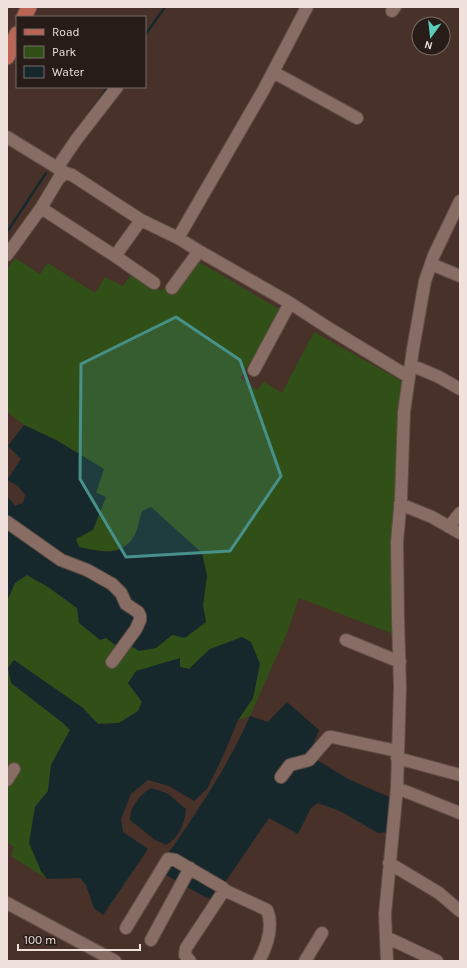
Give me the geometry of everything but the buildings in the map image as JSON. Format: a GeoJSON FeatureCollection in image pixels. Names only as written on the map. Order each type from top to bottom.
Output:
{"type":"FeatureCollection","features":[{"type":"Feature","properties":{"kind":"main road"},"geometry":{"type":"LineString","coordinates":[[24,16],[29,7]]}},
{"type":"Feature","properties":{"kind":"main road"},"geometry":{"type":"LineString","coordinates":[[7,57],[16,36]]}},
{"type":"Feature","properties":{"kind":"street"},"geometry":{"type":"LineString","coordinates":[[178,238],[273,72],[307,7]]}},
{"type":"Feature","properties":{"kind":"street"},"geometry":{"type":"LineString","coordinates":[[273,72],[357,118]]}},
{"type":"Feature","properties":{"kind":"street"},"geometry":{"type":"LineString","coordinates":[[7,255],[41,208],[60,178],[62,170],[76,140],[116,88]]}},
{"type":"Feature","properties":{"kind":"street"},"geometry":{"type":"LineString","coordinates":[[7,137],[72,175],[141,220],[178,238],[290,303],[330,329],[410,371],[439,376],[460,389]]}},
{"type":"Feature","properties":{"kind":"street"},"geometry":{"type":"LineString","coordinates":[[387,961],[385,914],[397,788],[400,662],[397,542],[404,412],[425,281],[443,235],[460,201]]}},
{"type":"Feature","properties":{"kind":"street"},"geometry":{"type":"LineString","coordinates":[[41,208],[154,283]]}},
{"type":"Feature","properties":{"kind":"street"},"geometry":{"type":"LineString","coordinates":[[115,256],[141,220]]}},
{"type":"Feature","properties":{"kind":"street"},"geometry":{"type":"LineString","coordinates":[[172,288],[199,251]]}},
{"type":"Feature","properties":{"kind":"street"},"geometry":{"type":"LineString","coordinates":[[431,264],[460,276]]}},
{"type":"Feature","properties":{"kind":"street"},"geometry":{"type":"LineString","coordinates":[[254,370],[290,303]]}},
{"type":"Feature","properties":{"kind":"street"},"geometry":{"type":"LineString","coordinates":[[400,504],[432,517],[455,530],[460,513]]}},
{"type":"Feature","properties":{"kind":"street"},"geometry":{"type":"LineString","coordinates":[[7,522],[61,560],[87,570],[112,584],[121,593],[126,604],[138,612],[140,616],[138,625],[112,662]]}},
{"type":"Feature","properties":{"kind":"street"},"geometry":{"type":"LineString","coordinates":[[346,640],[400,662]]}},
{"type":"Feature","properties":{"kind":"street"},"geometry":{"type":"LineString","coordinates":[[281,778],[290,765],[309,760],[329,737],[332,736],[397,754],[460,775]]}},
{"type":"Feature","properties":{"kind":"street"},"geometry":{"type":"LineString","coordinates":[[7,780],[14,769]]}},
{"type":"Feature","properties":{"kind":"street"},"geometry":{"type":"LineString","coordinates":[[397,788],[460,813]]}},
{"type":"Feature","properties":{"kind":"street"},"geometry":{"type":"LineString","coordinates":[[126,928],[168,858],[190,868],[224,890],[267,910],[269,937],[259,961]]}},
{"type":"Feature","properties":{"kind":"street"},"geometry":{"type":"LineString","coordinates":[[389,862],[439,893],[460,911]]}},
{"type":"Feature","properties":{"kind":"street"},"geometry":{"type":"LineString","coordinates":[[151,940],[190,868]]}},
{"type":"Feature","properties":{"kind":"street"},"geometry":{"type":"LineString","coordinates":[[190,961],[185,955],[186,948],[224,890]]}},
{"type":"Feature","properties":{"kind":"street"},"geometry":{"type":"LineString","coordinates":[[7,903],[115,961]]}},
{"type":"Feature","properties":{"kind":"street"},"geometry":{"type":"LineString","coordinates":[[305,961],[322,933]]}},
{"type":"Feature","properties":{"kind":"street"},"geometry":{"type":"LineString","coordinates":[[386,937],[432,957],[437,961]]}},
{"type":"Feature","properties":{"kind":"highlighted area"},"geometry":{"type":"Polygon","coordinates":[[[176,317],[240,360],[281,476],[230,551],[126,557],[80,479],[81,364],[176,317]]]}},
{"type":"Feature","properties":{"kind":"green space"},"geometry":{"type":"Polygon","coordinates":[[[189,256],[282,311],[240,378],[257,390],[264,382],[282,393],[314,332],[407,384],[396,635],[299,598],[287,633],[250,716],[238,720],[253,698],[210,649],[189,669],[180,667],[180,659],[128,683],[142,702],[138,711],[119,723],[98,724],[83,708],[14,660],[8,668],[70,730],[51,765],[48,791],[35,807],[41,871],[47,879],[11,856],[14,847],[7,842],[7,601],[15,583],[27,575],[48,587],[78,608],[79,623],[106,638],[156,648],[172,635],[206,623],[203,605],[207,576],[202,553],[178,533],[142,511],[135,535],[121,548],[108,552],[79,547],[76,539],[106,497],[96,493],[103,469],[56,440],[24,425],[7,412],[7,269],[15,258],[40,274],[48,263],[95,293],[105,277],[123,286],[133,272],[161,291],[189,256]]]}},
{"type":"Feature","properties":{"kind":"water"},"geometry":{"type":"Polygon","coordinates":[[[24,425],[56,440],[104,469],[96,493],[106,497],[93,530],[76,539],[79,547],[108,552],[121,548],[135,535],[142,511],[151,507],[202,553],[207,576],[203,605],[206,622],[185,638],[172,635],[156,648],[139,651],[126,643],[115,645],[106,638],[100,640],[79,623],[77,608],[48,587],[27,575],[15,583],[7,601],[7,496],[15,506],[23,503],[25,495],[18,486],[7,480],[21,459],[8,446],[24,425]]]}},
{"type":"Feature","properties":{"kind":"water"},"geometry":{"type":"Polygon","coordinates":[[[242,637],[251,642],[260,664],[253,698],[238,720],[207,789],[194,801],[169,786],[148,780],[131,794],[121,819],[123,832],[148,849],[103,915],[94,908],[86,885],[80,878],[47,879],[41,871],[29,843],[35,807],[48,791],[51,765],[70,730],[11,683],[8,668],[14,660],[83,708],[98,724],[119,723],[138,711],[142,702],[128,683],[136,671],[180,658],[180,667],[189,669],[210,649],[242,637]]]}},
{"type":"Feature","properties":{"kind":"water"},"geometry":{"type":"Polygon","coordinates":[[[287,702],[319,730],[309,755],[348,779],[396,800],[392,832],[378,833],[342,812],[318,803],[311,808],[298,834],[269,818],[213,900],[157,870],[219,777],[250,716],[268,722],[287,702]]]}},
{"type":"Feature","properties":{"kind":"water"},"geometry":{"type":"Polygon","coordinates":[[[151,788],[167,793],[186,809],[184,820],[178,834],[166,845],[155,840],[130,820],[130,815],[136,801],[151,788]]]}},
{"type":"Feature","properties":{"kind":"waterway"},"geometry":{"type":"LineString","coordinates":[[146,34],[165,7]]}},
{"type":"Feature","properties":{"kind":"waterway"},"geometry":{"type":"LineString","coordinates":[[90,113],[107,88]]}},
{"type":"Feature","properties":{"kind":"waterway"},"geometry":{"type":"LineString","coordinates":[[7,232],[46,173]]}}]}
